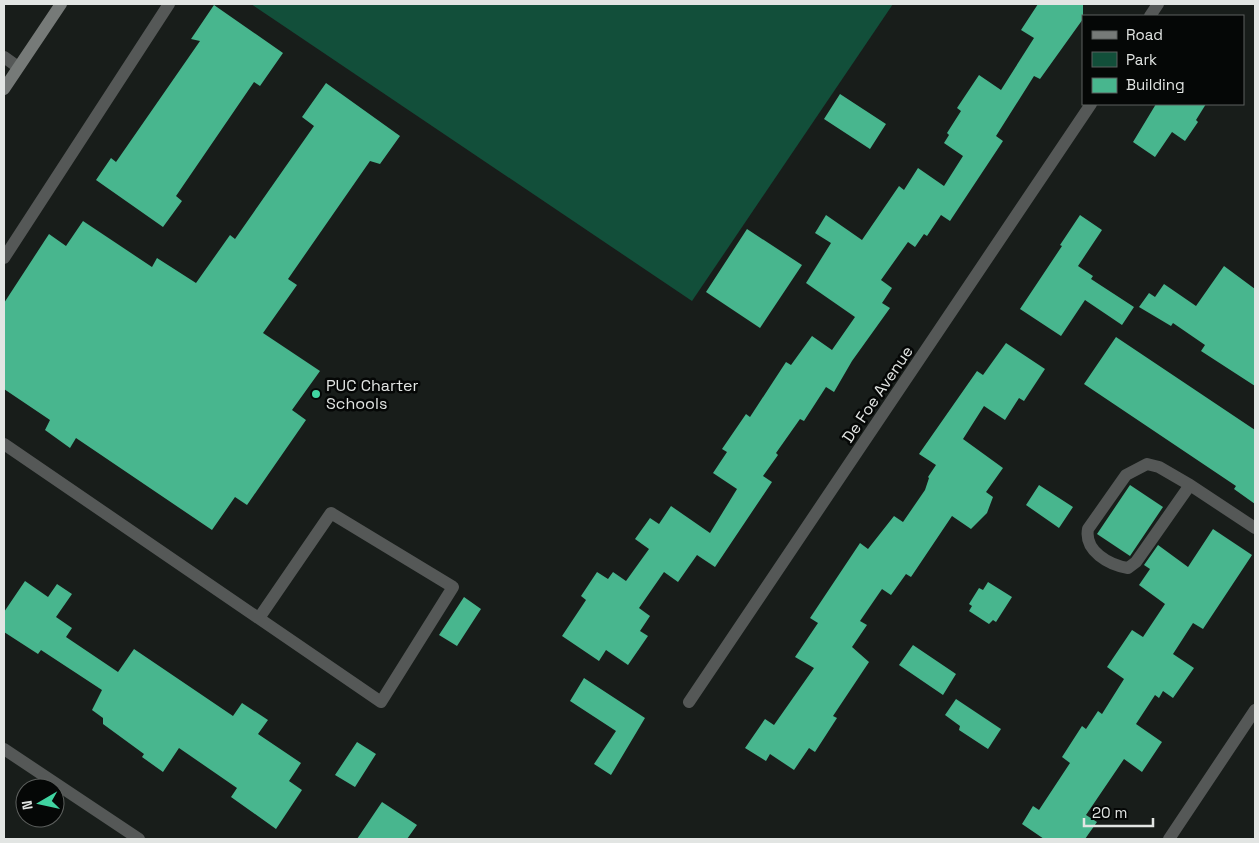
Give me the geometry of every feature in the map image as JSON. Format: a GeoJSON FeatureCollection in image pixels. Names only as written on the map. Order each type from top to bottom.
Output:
{"type":"FeatureCollection","features":[{"type":"Feature","properties":{"kind":"main road"},"geometry":{"type":"LineString","coordinates":[[4,89],[61,4]]}},
{"type":"Feature","properties":{"kind":"street"},"geometry":{"type":"LineString","coordinates":[[4,258],[168,4]]}},
{"type":"Feature","properties":{"kind":"street"},"geometry":{"type":"LineString","coordinates":[[1151,15],[1158,4]]}},
{"type":"Feature","properties":{"kind":"street"},"geometry":{"type":"LineString","coordinates":[[4,57],[18,67]]}},
{"type":"Feature","properties":{"kind":"street","name":"De Foe Avenue"},"geometry":{"type":"LineString","coordinates":[[689,702],[1090,105]]}},
{"type":"Feature","properties":{"kind":"street"},"geometry":{"type":"LineString","coordinates":[[4,444],[381,702],[453,587],[331,513],[259,618]]}},
{"type":"Feature","properties":{"kind":"street"},"geometry":{"type":"LineString","coordinates":[[1190,485],[1136,562],[1128,568],[1116,566],[1092,550],[1086,538],[1088,529],[1126,475],[1147,464],[1159,467],[1190,485],[1255,528]]}},
{"type":"Feature","properties":{"kind":"street"},"geometry":{"type":"LineString","coordinates":[[1169,839],[1255,710]]}},
{"type":"Feature","properties":{"kind":"street"},"geometry":{"type":"LineString","coordinates":[[4,749],[139,839]]}},
{"type":"Feature","properties":{"kind":"green space"},"geometry":{"type":"Polygon","coordinates":[[[251,4],[893,4],[692,301],[251,4]]]}},
{"type":"Feature","properties":{"kind":"building"},"geometry":{"type":"Polygon","coordinates":[[[1038,4],[1083,4],[1082,20],[1040,79],[1034,76],[996,136],[1003,141],[950,221],[941,215],[927,236],[924,234],[915,247],[908,242],[881,280],[892,288],[882,303],[890,308],[852,361],[834,392],[826,387],[804,421],[800,419],[776,453],[778,455],[763,476],[772,482],[715,567],[697,555],[678,582],[664,572],[639,608],[650,616],[640,631],[648,636],[628,665],[606,650],[599,661],[562,636],[586,600],[581,596],[597,572],[608,579],[613,572],[626,581],[649,549],[635,539],[650,518],[659,524],[671,506],[710,533],[737,489],[713,473],[727,452],[722,449],[746,414],[750,417],[786,362],[791,365],[812,336],[832,350],[855,317],[806,283],[831,243],[815,233],[826,215],[862,240],[899,186],[904,190],[918,168],[944,186],[963,156],[944,143],[949,135],[947,133],[961,111],[957,108],[979,75],[1001,90],[1034,38],[1021,30],[1038,4]]]}},
{"type":"Feature","properties":{"kind":"building"},"geometry":{"type":"Polygon","coordinates":[[[214,5],[283,53],[260,86],[254,82],[176,196],[182,201],[163,227],[96,180],[111,158],[116,162],[200,41],[191,39],[214,5]]]}},
{"type":"Feature","properties":{"kind":"building"},"geometry":{"type":"Polygon","coordinates":[[[326,83],[400,136],[380,164],[370,161],[288,279],[297,285],[263,333],[320,371],[292,410],[306,420],[247,505],[235,497],[212,530],[76,438],[70,448],[45,430],[50,420],[4,389],[4,303],[49,234],[66,246],[83,221],[152,267],[157,258],[196,283],[230,235],[235,239],[314,126],[302,117],[326,83]]]}},
{"type":"Feature","properties":{"kind":"building"},"geometry":{"type":"Polygon","coordinates":[[[840,94],[886,124],[870,149],[824,119],[840,94]]]}},
{"type":"Feature","properties":{"kind":"building"},"geometry":{"type":"Polygon","coordinates":[[[1155,105],[1205,105],[1196,120],[1198,122],[1185,141],[1172,132],[1155,157],[1133,142],[1155,105]]]}},
{"type":"Feature","properties":{"kind":"building"},"geometry":{"type":"Polygon","coordinates":[[[1080,215],[1102,230],[1078,266],[1093,276],[1091,279],[1134,307],[1122,325],[1085,300],[1061,336],[1020,309],[1062,246],[1060,245],[1080,215]]]}},
{"type":"Feature","properties":{"kind":"building"},"geometry":{"type":"Polygon","coordinates":[[[747,229],[802,265],[760,328],[706,292],[747,229]]]}},
{"type":"Feature","properties":{"kind":"building"},"geometry":{"type":"Polygon","coordinates":[[[1224,266],[1255,289],[1255,386],[1201,351],[1205,345],[1173,323],[1171,326],[1139,307],[1149,293],[1155,297],[1164,284],[1196,306],[1224,266]]]}},
{"type":"Feature","properties":{"kind":"building"},"geometry":{"type":"Polygon","coordinates":[[[1116,337],[1255,430],[1255,504],[1234,489],[1236,486],[1084,384],[1116,337]]]}},
{"type":"Feature","properties":{"kind":"building"},"geometry":{"type":"Polygon","coordinates":[[[1006,343],[1045,369],[1024,401],[1019,398],[1005,420],[984,406],[963,439],[1003,468],[986,492],[993,497],[987,513],[971,529],[952,516],[911,577],[906,574],[891,595],[882,589],[860,621],[867,625],[852,647],[869,662],[833,716],[837,718],[815,752],[809,748],[794,770],[770,754],[766,761],[745,748],[765,719],[774,725],[814,668],[795,657],[818,623],[810,618],[860,543],[868,549],[894,516],[903,522],[925,490],[928,477],[936,465],[919,454],[977,371],[983,375],[1006,343]]]}},
{"type":"Feature","properties":{"kind":"building"},"geometry":{"type":"Polygon","coordinates":[[[1039,485],[1073,507],[1059,528],[1026,505],[1039,485]]]}},
{"type":"Feature","properties":{"kind":"building"},"geometry":{"type":"Polygon","coordinates":[[[1130,485],[1163,507],[1130,556],[1097,534],[1130,485]]]}},
{"type":"Feature","properties":{"kind":"building"},"geometry":{"type":"Polygon","coordinates":[[[1213,529],[1252,555],[1203,629],[1193,623],[1173,654],[1194,668],[1173,698],[1163,691],[1159,698],[1155,695],[1136,724],[1162,742],[1142,772],[1124,759],[1086,815],[1097,822],[1085,839],[1044,839],[1022,824],[1033,806],[1039,810],[1070,763],[1062,757],[1082,726],[1086,729],[1098,711],[1102,714],[1124,679],[1107,667],[1132,630],[1143,637],[1165,604],[1139,585],[1150,569],[1144,565],[1158,545],[1188,567],[1213,529]]]}},
{"type":"Feature","properties":{"kind":"building"},"geometry":{"type":"Polygon","coordinates":[[[25,581],[48,597],[57,584],[72,594],[56,617],[72,628],[66,637],[118,672],[134,649],[233,716],[242,703],[268,720],[258,734],[301,763],[289,781],[302,790],[276,829],[231,797],[237,788],[179,748],[163,772],[142,757],[144,754],[103,724],[103,718],[92,710],[102,690],[41,650],[38,654],[4,632],[4,612],[25,581]]]}},
{"type":"Feature","properties":{"kind":"building"},"geometry":{"type":"Polygon","coordinates":[[[988,582],[1012,597],[996,622],[993,620],[989,624],[969,611],[972,606],[969,604],[979,588],[983,590],[988,582]]]}},
{"type":"Feature","properties":{"kind":"building"},"geometry":{"type":"Polygon","coordinates":[[[464,597],[481,609],[457,646],[439,635],[464,597]]]}},
{"type":"Feature","properties":{"kind":"building"},"geometry":{"type":"Polygon","coordinates":[[[913,645],[956,674],[943,695],[899,665],[913,645]]]}},
{"type":"Feature","properties":{"kind":"building"},"geometry":{"type":"Polygon","coordinates":[[[584,678],[645,718],[611,775],[594,764],[616,731],[570,701],[584,678]]]}},
{"type":"Feature","properties":{"kind":"building"},"geometry":{"type":"Polygon","coordinates":[[[956,699],[1001,729],[988,749],[959,730],[960,726],[945,715],[956,699]]]}},
{"type":"Feature","properties":{"kind":"building"},"geometry":{"type":"Polygon","coordinates":[[[357,742],[376,754],[355,787],[335,775],[357,742]]]}},
{"type":"Feature","properties":{"kind":"building"},"geometry":{"type":"Polygon","coordinates":[[[382,802],[417,825],[407,839],[357,839],[382,802]]]}},
{"type":"Feature","properties":{"kind":"place","name":"PUC Charter Schools"},"geometry":{"type":"Point","coordinates":[316,394]}}]}
